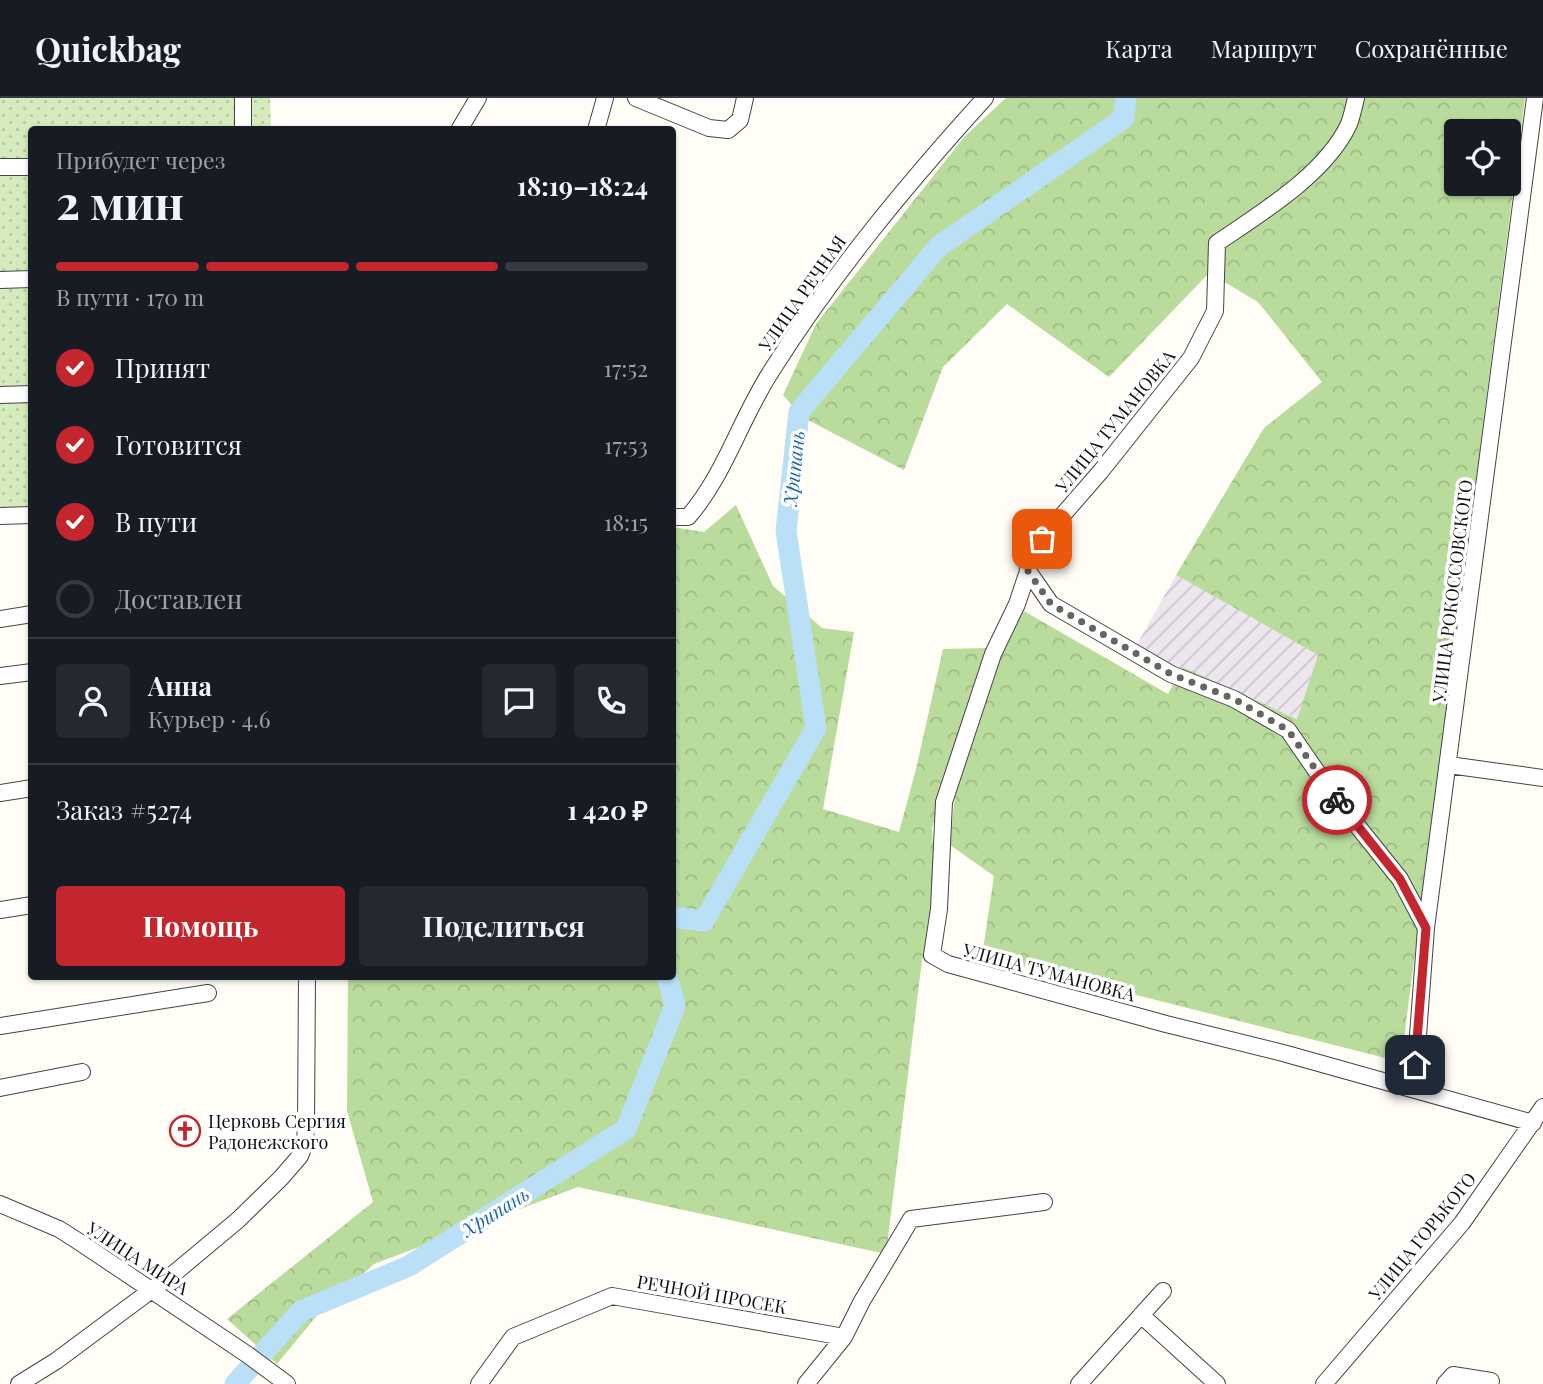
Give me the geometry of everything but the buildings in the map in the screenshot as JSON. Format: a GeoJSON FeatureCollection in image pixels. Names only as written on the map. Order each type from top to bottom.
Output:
{"type":"FeatureCollection","features":[{"type":"Feature","properties":{"kind":"street"},"geometry":{"type":"LineString","coordinates":[[243,98],[243,126]]}},
{"type":"Feature","properties":{"kind":"street"},"geometry":{"type":"LineString","coordinates":[[461,126],[478,98]]}},
{"type":"Feature","properties":{"kind":"street"},"geometry":{"type":"LineString","coordinates":[[597,126],[605,98]]}},
{"type":"Feature","properties":{"kind":"street"},"geometry":{"type":"LineString","coordinates":[[636,98],[709,128],[728,130],[740,120],[745,98]]}},
{"type":"Feature","properties":{"kind":"street","name":"УЛИЦА РЕЧНАЯ"},"geometry":{"type":"LineString","coordinates":[[676,517],[688,517],[705,497],[753,399],[821,297],[900,194],[985,98]]}},
{"type":"Feature","properties":{"kind":"street","name":"УЛИЦА ТУМАНОВКА"},"geometry":{"type":"LineString","coordinates":[[1356,98],[1349,124],[1331,151],[1292,192],[1217,243],[1215,312],[1191,358],[1101,471],[1027,556],[1028,571],[1017,604],[993,654],[944,802],[939,909],[932,955],[948,964],[1533,1123]]}},
{"type":"Feature","properties":{"kind":"street","name":"УЛИЦА РОКОССОВСКОГО"},"geometry":{"type":"LineString","coordinates":[[1414,1089],[1426,928],[1535,98]]}},
{"type":"Feature","properties":{"kind":"street"},"geometry":{"type":"LineString","coordinates":[[0,167],[28,167]]}},
{"type":"Feature","properties":{"kind":"street"},"geometry":{"type":"LineString","coordinates":[[0,280],[28,279]]}},
{"type":"Feature","properties":{"kind":"street"},"geometry":{"type":"LineString","coordinates":[[0,395],[28,394]]}},
{"type":"Feature","properties":{"kind":"street"},"geometry":{"type":"LineString","coordinates":[[0,516],[28,515]]}},
{"type":"Feature","properties":{"kind":"street"},"geometry":{"type":"LineString","coordinates":[[1028,571],[1051,604],[1171,674],[1234,699],[1288,730],[1335,798],[1400,879],[1426,928]]}},
{"type":"Feature","properties":{"kind":"street"},"geometry":{"type":"LineString","coordinates":[[0,618],[28,614]]}},
{"type":"Feature","properties":{"kind":"street"},"geometry":{"type":"LineString","coordinates":[[0,676],[28,672]]}},
{"type":"Feature","properties":{"kind":"street"},"geometry":{"type":"LineString","coordinates":[[1449,765],[1543,779]]}},
{"type":"Feature","properties":{"kind":"street"},"geometry":{"type":"LineString","coordinates":[[0,793],[28,789]]}},
{"type":"Feature","properties":{"kind":"street"},"geometry":{"type":"LineString","coordinates":[[0,909],[28,906]]}},
{"type":"Feature","properties":{"kind":"street"},"geometry":{"type":"LineString","coordinates":[[19,1384],[56,1362],[177,1271],[231,1226],[300,1156],[305,1143],[306,1124],[307,980]]}},
{"type":"Feature","properties":{"kind":"street"},"geometry":{"type":"LineString","coordinates":[[0,1026],[208,992]]}},
{"type":"Feature","properties":{"kind":"street"},"geometry":{"type":"LineString","coordinates":[[0,1088],[82,1072]]}},
{"type":"Feature","properties":{"kind":"street","name":"УЛИЦА ГОРЬКОГО"},"geometry":{"type":"LineString","coordinates":[[1324,1384],[1462,1223],[1543,1107]]}},
{"type":"Feature","properties":{"kind":"street"},"geometry":{"type":"LineString","coordinates":[[806,1384],[844,1337],[862,1301],[911,1219],[1044,1202]]}},
{"type":"Feature","properties":{"kind":"street","name":"УЛИЦА МИРА"},"geometry":{"type":"LineString","coordinates":[[0,1204],[59,1229],[151,1289],[287,1384]]}},
{"type":"Feature","properties":{"kind":"street"},"geometry":{"type":"LineString","coordinates":[[1079,1384],[1163,1291]]}},
{"type":"Feature","properties":{"kind":"street","name":"РЕЧНОЙ ПРОСЕК"},"geometry":{"type":"LineString","coordinates":[[479,1384],[513,1337],[612,1296],[844,1337]]}},
{"type":"Feature","properties":{"kind":"street"},"geometry":{"type":"LineString","coordinates":[[1141,1315],[1217,1384]]}},
{"type":"Feature","properties":{"kind":"street"},"geometry":{"type":"LineString","coordinates":[[1445,1384],[1453,1375],[1491,1381]]}},
{"type":"Feature","properties":{"kind":"shaded area"},"geometry":{"type":"Polygon","coordinates":[[[1176,575],[1318,655],[1298,719],[1135,648],[1176,575]]]}},
{"type":"Feature","properties":{"kind":"green space"},"geometry":{"type":"Polygon","coordinates":[[[0,98],[270,98],[271,126],[28,126],[28,510],[0,512],[0,98]]]}},
{"type":"Feature","properties":{"kind":"green space"},"geometry":{"type":"Polygon","coordinates":[[[1006,98],[1525,98],[1521,129],[1521,119],[1444,119],[1444,196],[1512,196],[1401,1062],[982,956],[994,876],[950,845],[956,784],[997,661],[1024,611],[1168,694],[1183,667],[1297,719],[1318,655],[1176,575],[1264,428],[1322,382],[1258,302],[1209,273],[1109,377],[1007,304],[943,367],[904,470],[802,417],[783,395],[816,324],[965,136],[1006,98]]]}},
{"type":"Feature","properties":{"kind":"green space"},"geometry":{"type":"Polygon","coordinates":[[[736,505],[773,586],[822,628],[854,632],[823,809],[899,832],[943,649],[989,648],[932,828],[935,894],[932,930],[922,960],[886,1254],[578,1187],[374,1264],[319,1313],[277,1364],[227,1319],[373,1202],[347,1111],[348,980],[676,980],[676,528],[704,532],[736,505]]]}},
{"type":"Feature","properties":{"kind":"waterway","name":"Хрипань"},"geometry":{"type":"LineString","coordinates":[[676,918],[704,921],[816,728],[786,531],[799,412],[938,247],[1124,118],[1126,98]]}},
{"type":"Feature","properties":{"kind":"waterway","name":"Хрипань"},"geometry":{"type":"LineString","coordinates":[[235,1384],[301,1311],[409,1266],[626,1129],[675,1006],[668,980]]}},
{"type":"Feature","properties":{"kind":"way so far"},"geometry":{"type":"LineString","coordinates":[[1042,539],[1027,556],[1028,571],[1051,604],[1171,674],[1234,699],[1288,730],[1337,800]]}},
{"type":"Feature","properties":{"kind":"place","name":"Церковь Сергия Радонежского"},"geometry":{"type":"Point","coordinates":[185,1131]}},
{"type":"Feature","properties":{"kind":"route"},"geometry":{"type":"LineString","coordinates":[[1337,800],[1400,879],[1426,928],[1415,1065]]}}]}
